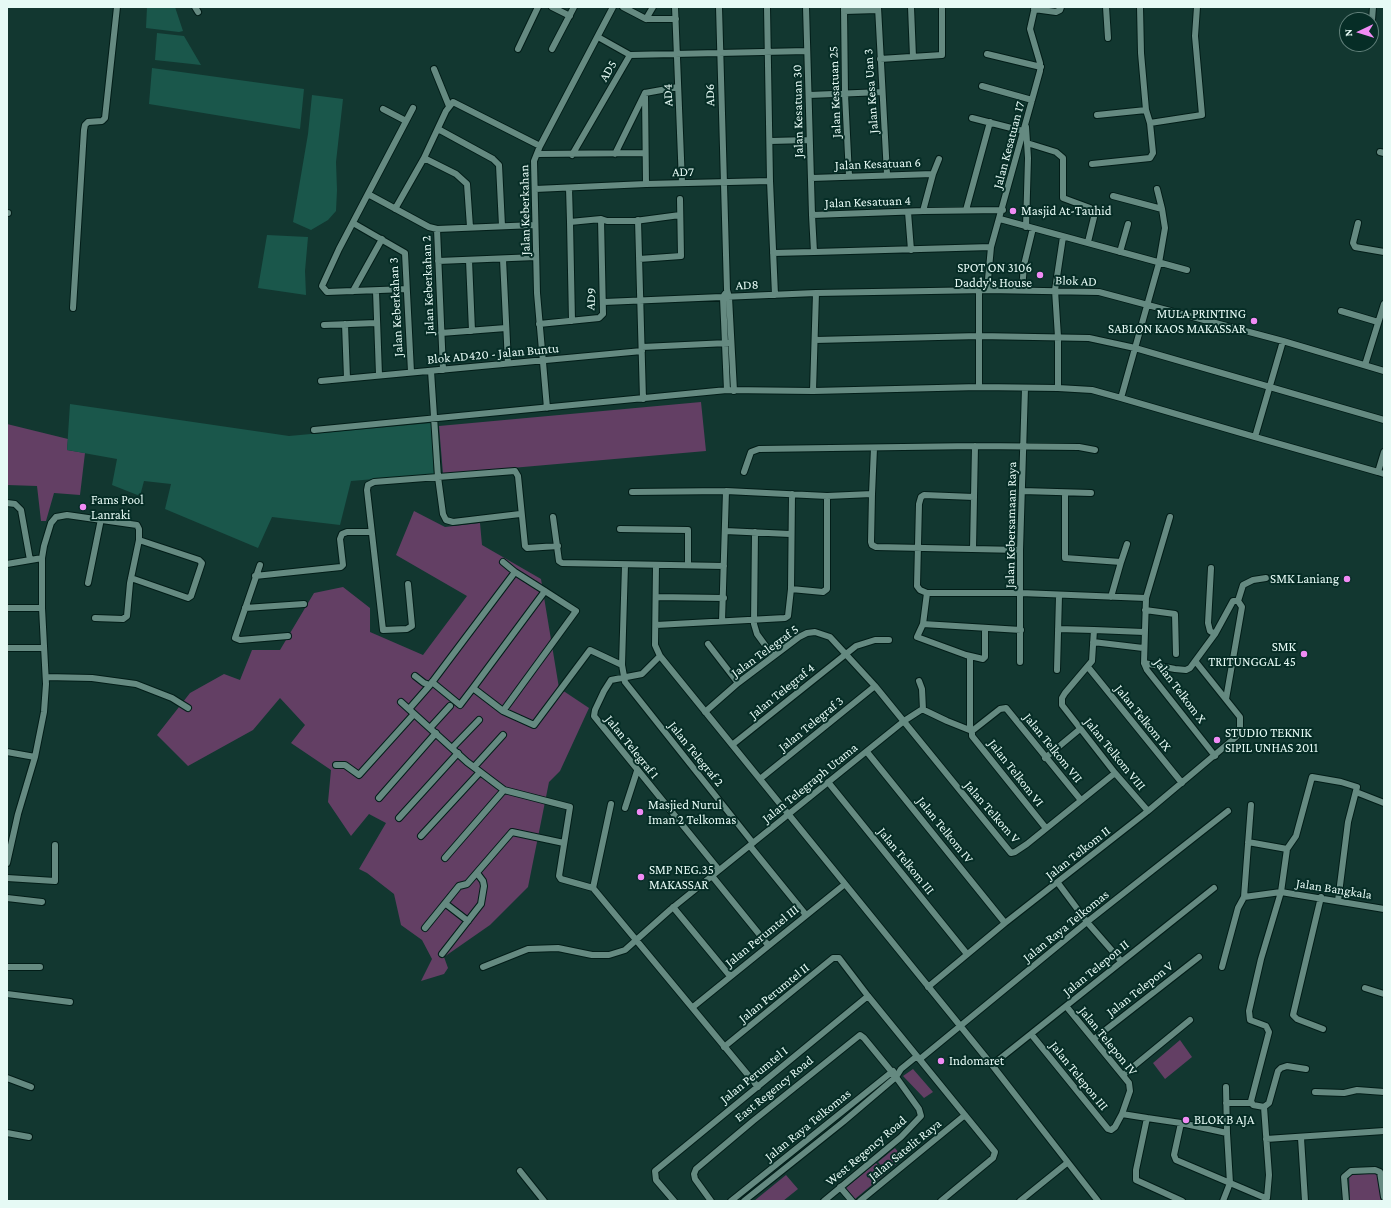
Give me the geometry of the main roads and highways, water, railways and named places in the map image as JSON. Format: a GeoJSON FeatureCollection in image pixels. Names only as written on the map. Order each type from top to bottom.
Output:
{"type":"FeatureCollection","features":[{"type":"Feature","properties":{"kind":"place","name":"Masjid At-Tauhid"},"geometry":{"type":"Point","coordinates":[1013,211]}},
{"type":"Feature","properties":{"kind":"place","name":"SPOT ON 3106 Daddy's House"},"geometry":{"type":"Point","coordinates":[1040,275]}},
{"type":"Feature","properties":{"kind":"place","name":"MULA PRINTING SABLON KAOS MAKASSAR"},"geometry":{"type":"Point","coordinates":[1254,321]}},
{"type":"Feature","properties":{"kind":"place","name":"Fams Pool Lanraki"},"geometry":{"type":"Point","coordinates":[83,507]}},
{"type":"Feature","properties":{"kind":"place","name":"SMK Laniang"},"geometry":{"type":"Point","coordinates":[1347,579]}},
{"type":"Feature","properties":{"kind":"place","name":"SMK TRITUNGGAL 45"},"geometry":{"type":"Point","coordinates":[1304,654]}},
{"type":"Feature","properties":{"kind":"place","name":"STUDIO TEKNIK SIPIL UNHAS 2011"},"geometry":{"type":"Point","coordinates":[1217,740]}},
{"type":"Feature","properties":{"kind":"place","name":"Masjied Nurul Iman 2 Telkomas"},"geometry":{"type":"Point","coordinates":[640,812]}},
{"type":"Feature","properties":{"kind":"place","name":"SMP NEG.35 MAKASSAR"},"geometry":{"type":"Point","coordinates":[641,877]}},
{"type":"Feature","properties":{"kind":"place","name":"Indomaret"},"geometry":{"type":"Point","coordinates":[941,1061]}},
{"type":"Feature","properties":{"kind":"place","name":"BLOK B AJA"},"geometry":{"type":"Point","coordinates":[1186,1120]}}]}
